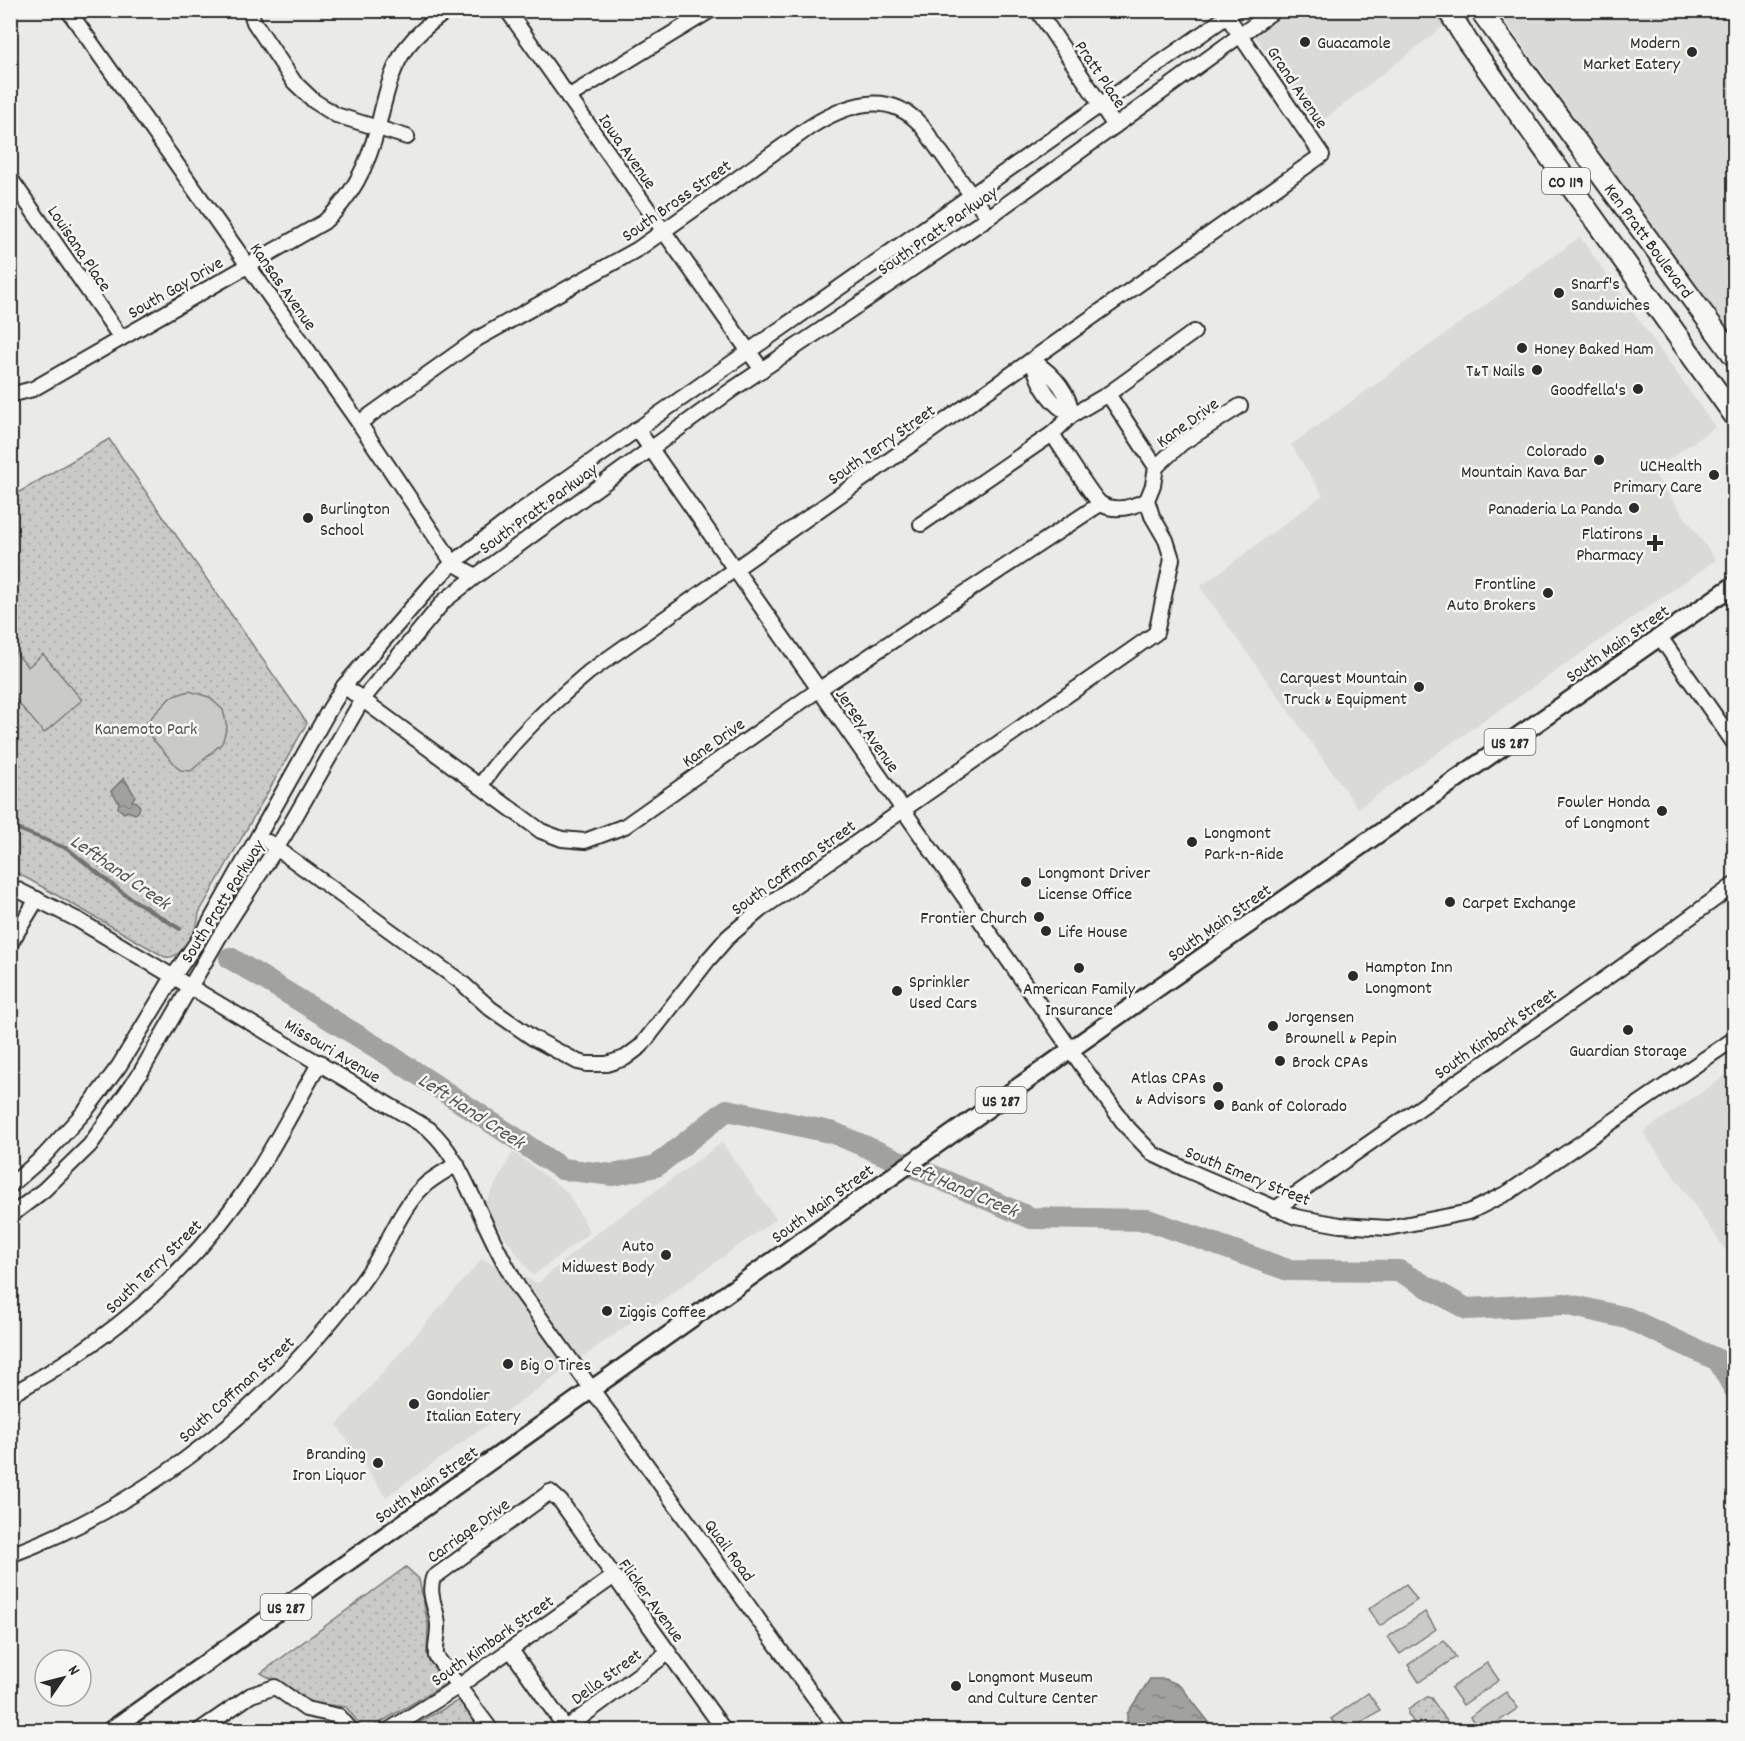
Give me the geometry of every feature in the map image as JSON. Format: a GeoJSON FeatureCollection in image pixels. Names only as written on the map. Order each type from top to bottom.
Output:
{"type":"FeatureCollection","features":[{"type":"Feature","properties":{"kind":"highway","name":"Ken Pratt Boulevard"},"geometry":{"type":"LineString","coordinates":[[1448,10],[1476,55],[1734,415]]}},
{"type":"Feature","properties":{"kind":"highway","name":"Ken Pratt Boulevard"},"geometry":{"type":"LineString","coordinates":[[1480,10],[1734,356]]}},
{"type":"Feature","properties":{"kind":"main road","name":"South Main Street"},"geometry":{"type":"LineString","coordinates":[[111,1731],[861,1198],[1734,585]]}},
{"type":"Feature","properties":{"kind":"street","name":"Kansas Avenue"},"geometry":{"type":"LineString","coordinates":[[68,10],[359,423],[453,563],[476,576]]}},
{"type":"Feature","properties":{"kind":"street"},"geometry":{"type":"LineString","coordinates":[[250,10],[254,22],[294,82],[314,101],[336,115],[407,137]]}},
{"type":"Feature","properties":{"kind":"street","name":"South Gay Drive"},"geometry":{"type":"LineString","coordinates":[[10,395],[33,389],[324,222],[350,195],[378,129],[393,72],[406,49],[424,27],[448,10]]}},
{"type":"Feature","properties":{"kind":"street","name":"Iowa Avenue"},"geometry":{"type":"LineString","coordinates":[[507,10],[762,370]]}},
{"type":"Feature","properties":{"kind":"street"},"geometry":{"type":"LineString","coordinates":[[568,97],[711,10]]}},
{"type":"Feature","properties":{"kind":"street","name":"South Pratt Parkway"},"geometry":{"type":"LineString","coordinates":[[10,1216],[44,1190],[90,1145],[141,1072],[362,700],[444,601],[650,449],[762,370],[990,217],[1275,10]]}},
{"type":"Feature","properties":{"kind":"street","name":"Pratt Place"},"geometry":{"type":"LineString","coordinates":[[1038,11],[1115,126]]}},
{"type":"Feature","properties":{"kind":"street","name":"South Pratt Parkway"},"geometry":{"type":"LineString","coordinates":[[10,1186],[44,1156],[86,1110],[119,1066],[173,977],[206,929],[328,710],[401,618],[453,563],[522,510],[748,350],[972,196],[1229,13]]}},
{"type":"Feature","properties":{"kind":"street","name":"Grand Avenue"},"geometry":{"type":"LineString","coordinates":[[1229,13],[1240,35],[1322,155]]}},
{"type":"Feature","properties":{"kind":"street","name":"South Bross Street"},"geometry":{"type":"LineString","coordinates":[[359,423],[477,339],[584,281],[663,232],[817,122],[854,105],[870,103],[890,106],[909,115],[920,125],[990,217]]}},
{"type":"Feature","properties":{"kind":"street","name":"South Terry Street"},"geometry":{"type":"LineString","coordinates":[[480,786],[520,736],[589,672],[1322,155]]}},
{"type":"Feature","properties":{"kind":"street","name":"Louisana Place"},"geometry":{"type":"LineString","coordinates":[[10,178],[121,338]]}},
{"type":"Feature","properties":{"kind":"street"},"geometry":{"type":"LineString","coordinates":[[921,524],[1052,434],[1072,415],[1108,394],[1194,332]]}},
{"type":"Feature","properties":{"kind":"street"},"geometry":{"type":"LineString","coordinates":[[1032,360],[1037,379],[1058,408],[1072,415]]}},
{"type":"Feature","properties":{"kind":"street"},"geometry":{"type":"LineString","coordinates":[[1052,434],[1100,504],[1116,509],[1134,507],[1147,500],[1153,485],[1156,467],[1108,394]]}},
{"type":"Feature","properties":{"kind":"street","name":"Kane Drive"},"geometry":{"type":"LineString","coordinates":[[1156,467],[1182,443],[1240,406]]}},
{"type":"Feature","properties":{"kind":"street","name":"Jersey Avenue"},"geometry":{"type":"LineString","coordinates":[[637,429],[1071,1050]]}},
{"type":"Feature","properties":{"kind":"street","name":"South Coffman Street"},"geometry":{"type":"LineString","coordinates":[[259,836],[533,1038],[578,1062],[587,1064],[607,1064],[625,1058],[641,1047],[728,937],[760,910],[1156,633],[1172,560],[1166,540],[1152,516],[1147,500]]}},
{"type":"Feature","properties":{"kind":"street","name":"Kane Drive"},"geometry":{"type":"LineString","coordinates":[[345,686],[541,831],[562,839],[585,841],[625,826],[818,690],[1100,504]]}},
{"type":"Feature","properties":{"kind":"street"},"geometry":{"type":"LineString","coordinates":[[1660,637],[1734,744]]}},
{"type":"Feature","properties":{"kind":"street","name":"South Kimbark Street"},"geometry":{"type":"LineString","coordinates":[[1275,1209],[1619,969],[1734,885]]}},
{"type":"Feature","properties":{"kind":"street","name":"Missouri Avenue"},"geometry":{"type":"LineString","coordinates":[[10,886],[78,920],[320,1062],[429,1129],[443,1142],[458,1164],[502,1260],[592,1390]]}},
{"type":"Feature","properties":{"kind":"street"},"geometry":{"type":"LineString","coordinates":[[10,944],[37,900]]}},
{"type":"Feature","properties":{"kind":"street","name":"South Emery Street"},"geometry":{"type":"LineString","coordinates":[[1071,1050],[1126,1126],[1153,1154],[1296,1217],[1340,1225],[1386,1228],[1469,1212],[1509,1192],[1734,1039]]}},
{"type":"Feature","properties":{"kind":"street","name":"South Terry Street"},"geometry":{"type":"LineString","coordinates":[[10,1395],[55,1371],[104,1338],[145,1304],[186,1264],[218,1227],[256,1173],[320,1062]]}},
{"type":"Feature","properties":{"kind":"street","name":"South Coffman Street"},"geometry":{"type":"LineString","coordinates":[[10,1555],[92,1518],[141,1490],[188,1458],[241,1414],[284,1375],[329,1325],[374,1264],[415,1195],[425,1185],[458,1164]]}},
{"type":"Feature","properties":{"kind":"street","name":"Quail Road"},"geometry":{"type":"LineString","coordinates":[[592,1390],[838,1731]]}},
{"type":"Feature","properties":{"kind":"street","name":"Flicker Avenue"},"geometry":{"type":"LineString","coordinates":[[550,1492],[561,1502],[724,1730]]}},
{"type":"Feature","properties":{"kind":"street","name":"Carriage Drive"},"geometry":{"type":"LineString","coordinates":[[459,1686],[436,1656],[435,1643],[438,1624],[430,1587],[433,1578],[550,1492]]}},
{"type":"Feature","properties":{"kind":"street","name":"South Kimbark Street"},"geometry":{"type":"LineString","coordinates":[[389,1731],[459,1686],[613,1577]]}},
{"type":"Feature","properties":{"kind":"street"},"geometry":{"type":"LineString","coordinates":[[511,1650],[566,1730]]}},
{"type":"Feature","properties":{"kind":"street","name":"Della Street"},"geometry":{"type":"LineString","coordinates":[[566,1730],[668,1653]]}},
{"type":"Feature","properties":{"kind":"street"},"geometry":{"type":"LineString","coordinates":[[459,1686],[491,1731]]}},
{"type":"Feature","properties":{"kind":"street"},"geometry":{"type":"LineString","coordinates":[[200,1731],[251,1695],[274,1687],[306,1709],[339,1716],[351,1731]]}},
{"type":"Feature","properties":{"kind":"shaded area"},"geometry":{"type":"Polygon","coordinates":[[[1238,11],[1463,11],[1317,125],[1238,11]]]}},
{"type":"Feature","properties":{"kind":"shaded area"},"geometry":{"type":"Polygon","coordinates":[[[1498,11],[1734,11],[1734,338],[1498,11]]]}},
{"type":"Feature","properties":{"kind":"shaded area"},"geometry":{"type":"Polygon","coordinates":[[[1580,237],[1715,427],[1652,471],[1716,560],[1358,808],[1200,587],[1323,495],[1291,445],[1580,237]]]}},
{"type":"Feature","properties":{"kind":"shaded area"},"geometry":{"type":"Polygon","coordinates":[[[1734,1070],[1734,1262],[1643,1132],[1734,1070]]]}},
{"type":"Feature","properties":{"kind":"shaded area"},"geometry":{"type":"Polygon","coordinates":[[[722,1143],[776,1219],[386,1497],[337,1425],[482,1259],[538,1283],[594,1235],[722,1143]]]}},
{"type":"Feature","properties":{"kind":"shaded area"},"geometry":{"type":"Polygon","coordinates":[[[513,1152],[567,1192],[590,1232],[533,1276],[483,1207],[513,1152]]]}},
{"type":"Feature","properties":{"kind":"green space","name":"Kanemoto Park"},"geometry":{"type":"Polygon","coordinates":[[[109,439],[307,723],[199,913],[193,935],[183,949],[172,957],[165,957],[11,870],[11,497],[109,439]]]}},
{"type":"Feature","properties":{"kind":"green space"},"geometry":{"type":"Polygon","coordinates":[[[15,652],[28,667],[43,654],[82,700],[44,733],[11,694],[11,655],[15,652]]]}},
{"type":"Feature","properties":{"kind":"green space"},"geometry":{"type":"Polygon","coordinates":[[[189,691],[209,697],[223,710],[227,727],[222,743],[191,771],[180,770],[142,727],[171,697],[189,691]]]}},
{"type":"Feature","properties":{"kind":"green space"},"geometry":{"type":"Polygon","coordinates":[[[406,1567],[419,1579],[428,1625],[427,1653],[447,1683],[368,1730],[364,1730],[346,1707],[312,1703],[261,1673],[406,1567]]]}},
{"type":"Feature","properties":{"kind":"green space"},"geometry":{"type":"Polygon","coordinates":[[[1406,1584],[1417,1600],[1380,1626],[1369,1609],[1406,1584]]]}},
{"type":"Feature","properties":{"kind":"green space"},"geometry":{"type":"Polygon","coordinates":[[[1425,1612],[1436,1629],[1400,1654],[1388,1637],[1425,1612]]]}},
{"type":"Feature","properties":{"kind":"green space"},"geometry":{"type":"Polygon","coordinates":[[[1444,1640],[1456,1657],[1419,1682],[1408,1665],[1444,1640]]]}},
{"type":"Feature","properties":{"kind":"green space"},"geometry":{"type":"Polygon","coordinates":[[[1487,1663],[1499,1680],[1463,1705],[1451,1688],[1487,1663]]]}},
{"type":"Feature","properties":{"kind":"green space"},"geometry":{"type":"Polygon","coordinates":[[[1506,1692],[1518,1708],[1486,1730],[1480,1730],[1470,1717],[1506,1692]]]}},
{"type":"Feature","properties":{"kind":"green space"},"geometry":{"type":"Polygon","coordinates":[[[1368,1693],[1380,1710],[1350,1730],[1340,1730],[1331,1719],[1368,1693]]]}},
{"type":"Feature","properties":{"kind":"green space"},"geometry":{"type":"Polygon","coordinates":[[[1427,1697],[1431,1698],[1451,1727],[1450,1730],[1419,1730],[1408,1714],[1408,1710],[1427,1697]]]}},
{"type":"Feature","properties":{"kind":"green space"},"geometry":{"type":"Polygon","coordinates":[[[459,1700],[481,1730],[406,1730],[459,1700]]]}},
{"type":"Feature","properties":{"kind":"water"},"geometry":{"type":"Polygon","coordinates":[[[124,778],[135,796],[132,801],[137,802],[140,807],[135,814],[128,811],[124,813],[118,808],[119,802],[111,791],[124,778]]]}},
{"type":"Feature","properties":{"kind":"water"},"geometry":{"type":"Polygon","coordinates":[[[1150,1679],[1165,1679],[1180,1685],[1215,1730],[1127,1730],[1127,1714],[1150,1679]]]}},
{"type":"Feature","properties":{"kind":"waterway","name":"Lefthand Creek"},"geometry":{"type":"LineString","coordinates":[[10,826],[68,849],[124,894],[180,929]]}},
{"type":"Feature","properties":{"kind":"waterway","name":"Left Hand Creek"},"geometry":{"type":"LineString","coordinates":[[230,958],[386,1053],[562,1169],[613,1175],[656,1166],[727,1110],[834,1133],[1031,1218],[1148,1220],[1288,1270],[1399,1271],[1467,1309],[1565,1304],[1627,1318],[1718,1360],[1734,1388]]}},
{"type":"Feature","properties":{"kind":"place","name":"Guacamole"},"geometry":{"type":"Point","coordinates":[1305,42]}},
{"type":"Feature","properties":{"kind":"place","name":"Modern Market Eatery"},"geometry":{"type":"Point","coordinates":[1692,52]}},
{"type":"Feature","properties":{"kind":"place","name":"Snarf's Sandwiches"},"geometry":{"type":"Point","coordinates":[1559,293]}},
{"type":"Feature","properties":{"kind":"place","name":"Honey Baked Ham"},"geometry":{"type":"Point","coordinates":[1522,348]}},
{"type":"Feature","properties":{"kind":"place","name":"T&T Nails"},"geometry":{"type":"Point","coordinates":[1537,370]}},
{"type":"Feature","properties":{"kind":"place","name":"Goodfella's"},"geometry":{"type":"Point","coordinates":[1638,389]}},
{"type":"Feature","properties":{"kind":"place","name":"Colorado Mountain Kava Bar"},"geometry":{"type":"Point","coordinates":[1599,460]}},
{"type":"Feature","properties":{"kind":"place","name":"UCHealth Primary Care"},"geometry":{"type":"Point","coordinates":[1714,475]}},
{"type":"Feature","properties":{"kind":"place","name":"Panaderia La Panda"},"geometry":{"type":"Point","coordinates":[1634,508]}},
{"type":"Feature","properties":{"kind":"place","name":"Burlington School"},"geometry":{"type":"Point","coordinates":[308,518]}},
{"type":"Feature","properties":{"kind":"place","name":"Flatirons Pharmacy"},"geometry":{"type":"Point","coordinates":[1655,543]}},
{"type":"Feature","properties":{"kind":"place","name":"Frontline Auto Brokers"},"geometry":{"type":"Point","coordinates":[1548,593]}},
{"type":"Feature","properties":{"kind":"place","name":"Carquest Mountain Truck & Equipment"},"geometry":{"type":"Point","coordinates":[1419,687]}},
{"type":"Feature","properties":{"kind":"place","name":"Fowler Honda of Longmont"},"geometry":{"type":"Point","coordinates":[1662,811]}},
{"type":"Feature","properties":{"kind":"place","name":"Longmont Park-n-Ride"},"geometry":{"type":"Point","coordinates":[1192,842]}},
{"type":"Feature","properties":{"kind":"place","name":"Longmont Driver License Office"},"geometry":{"type":"Point","coordinates":[1026,882]}},
{"type":"Feature","properties":{"kind":"place","name":"Carpet Exchange"},"geometry":{"type":"Point","coordinates":[1450,902]}},
{"type":"Feature","properties":{"kind":"place","name":"Frontier Church"},"geometry":{"type":"Point","coordinates":[1039,917]}},
{"type":"Feature","properties":{"kind":"place","name":"Life House"},"geometry":{"type":"Point","coordinates":[1046,931]}},
{"type":"Feature","properties":{"kind":"place","name":"American Family Insurance"},"geometry":{"type":"Point","coordinates":[1079,968]}},
{"type":"Feature","properties":{"kind":"place","name":"Hampton Inn Longmont"},"geometry":{"type":"Point","coordinates":[1353,976]}},
{"type":"Feature","properties":{"kind":"place","name":"Sprinkler Used Cars"},"geometry":{"type":"Point","coordinates":[897,991]}},
{"type":"Feature","properties":{"kind":"place","name":"Jorgensen Brownell & Pepin"},"geometry":{"type":"Point","coordinates":[1273,1026]}},
{"type":"Feature","properties":{"kind":"place","name":"Guardian Storage"},"geometry":{"type":"Point","coordinates":[1628,1030]}},
{"type":"Feature","properties":{"kind":"place","name":"Brock CPAs"},"geometry":{"type":"Point","coordinates":[1280,1061]}},
{"type":"Feature","properties":{"kind":"place","name":"Atlas CPAs & Advisors"},"geometry":{"type":"Point","coordinates":[1218,1087]}},
{"type":"Feature","properties":{"kind":"place","name":"Bank of Colorado"},"geometry":{"type":"Point","coordinates":[1219,1105]}},
{"type":"Feature","properties":{"kind":"place","name":"Auto Midwest Body"},"geometry":{"type":"Point","coordinates":[666,1255]}},
{"type":"Feature","properties":{"kind":"place","name":"Ziggis Coffee"},"geometry":{"type":"Point","coordinates":[607,1311]}},
{"type":"Feature","properties":{"kind":"place","name":"Big O Tires"},"geometry":{"type":"Point","coordinates":[508,1364]}},
{"type":"Feature","properties":{"kind":"place","name":"Gondolier Italian Eatery"},"geometry":{"type":"Point","coordinates":[414,1404]}},
{"type":"Feature","properties":{"kind":"place","name":"Branding Iron Liquor"},"geometry":{"type":"Point","coordinates":[378,1463]}},
{"type":"Feature","properties":{"kind":"place","name":"Longmont Museum and Culture Center"},"geometry":{"type":"Point","coordinates":[956,1686]}}]}
